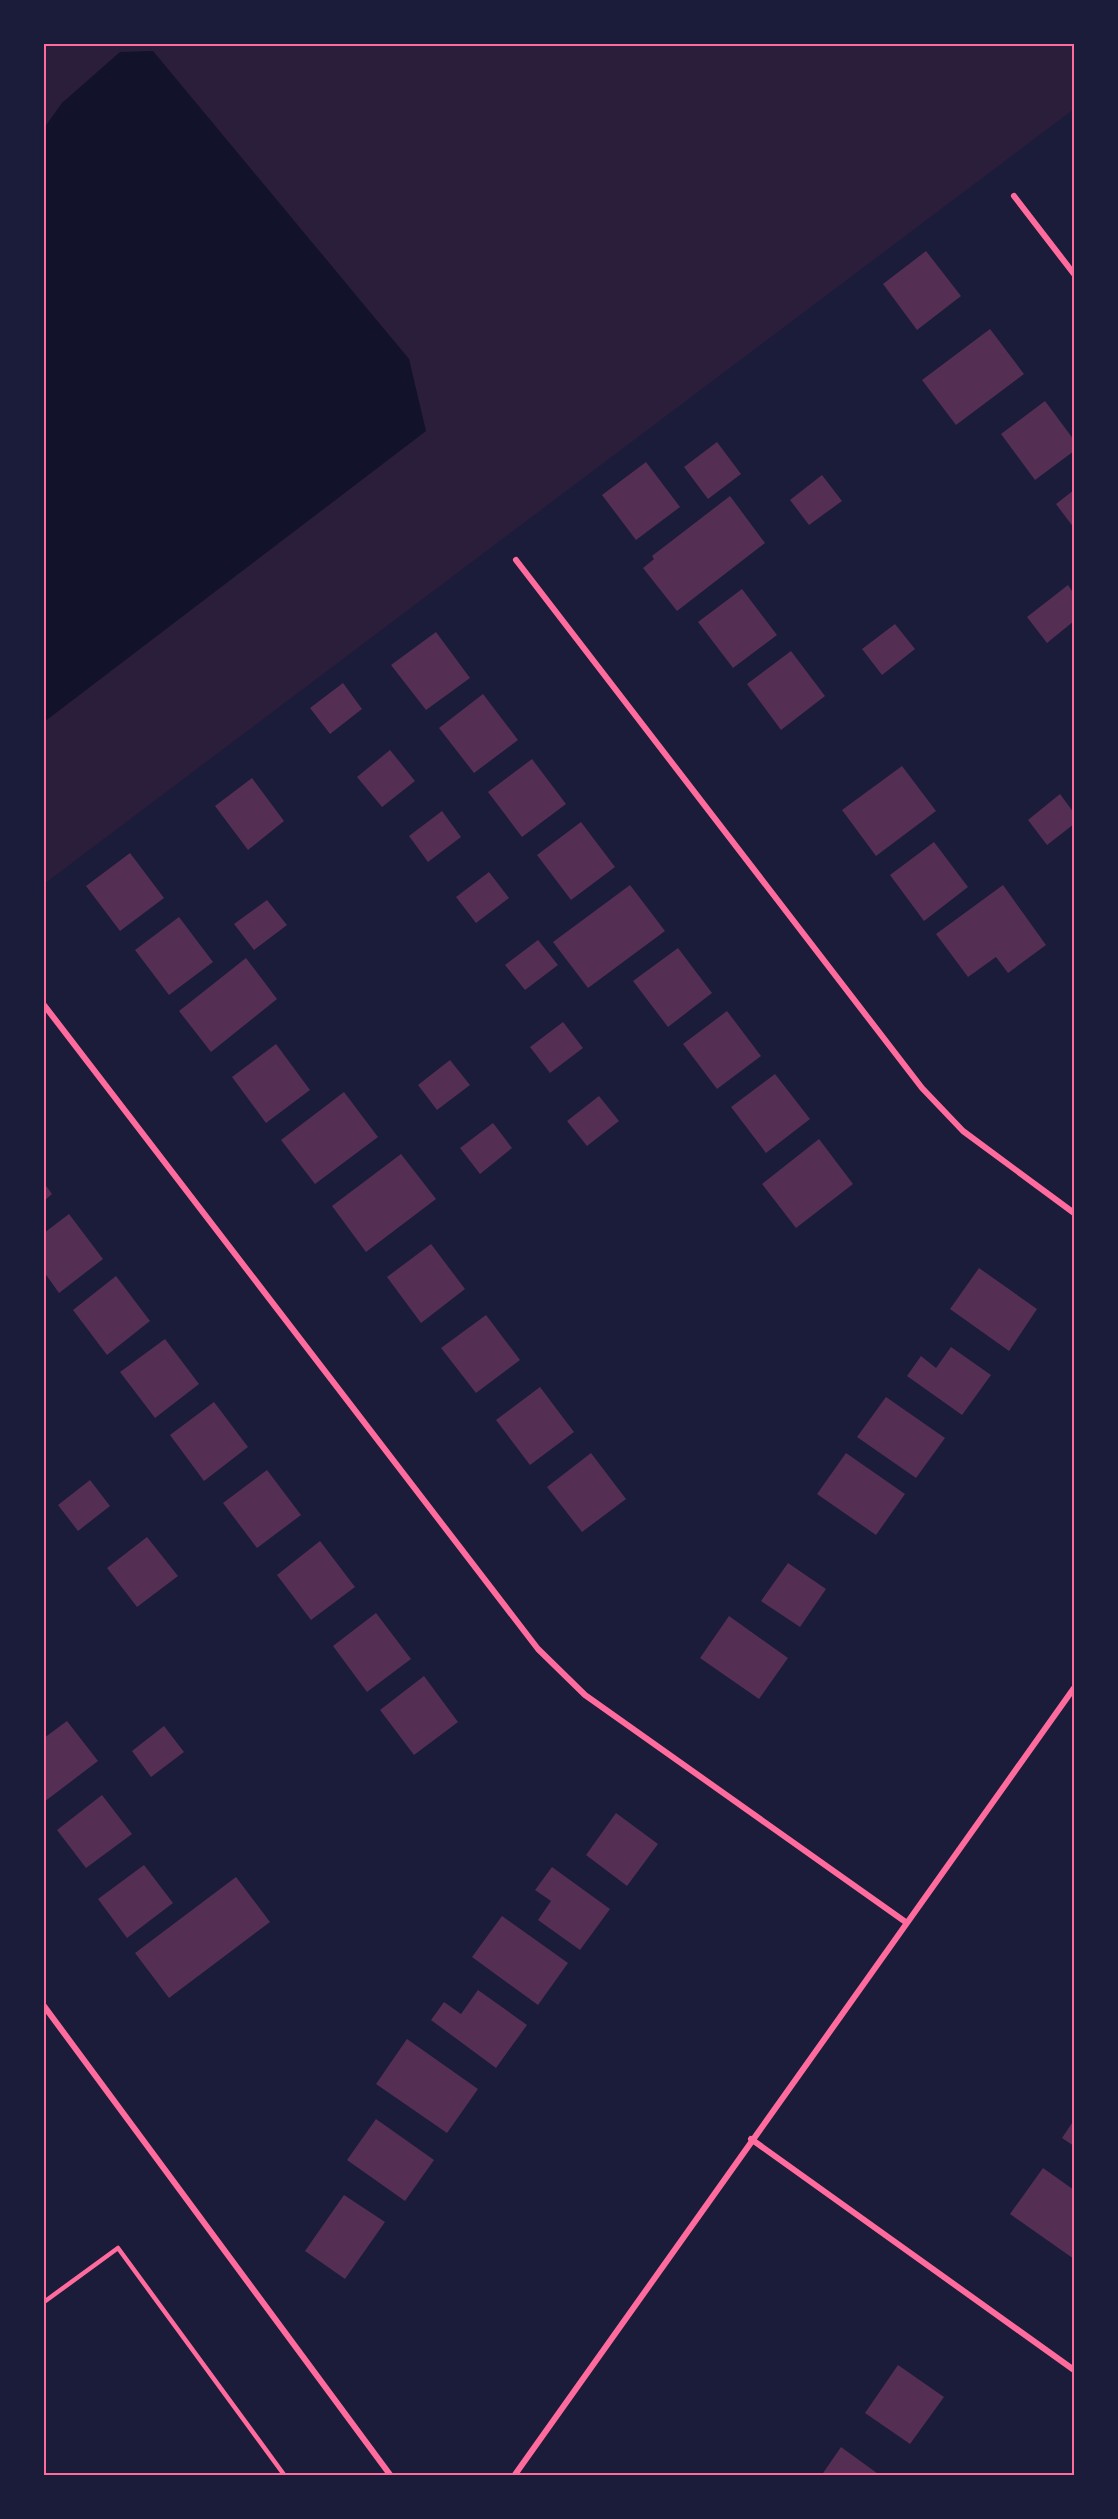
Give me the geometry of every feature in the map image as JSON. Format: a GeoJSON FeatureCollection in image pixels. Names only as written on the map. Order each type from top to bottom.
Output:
{"type":"FeatureCollection","features":[{"type":"Feature","properties":{"kind":"street"},"geometry":{"type":"LineString","coordinates":[[1014,196],[1074,274]]}},
{"type":"Feature","properties":{"kind":"street"},"geometry":{"type":"LineString","coordinates":[[516,560],[922,1088],[963,1131],[1074,1213]]}},
{"type":"Feature","properties":{"kind":"street"},"geometry":{"type":"LineString","coordinates":[[44,1005],[537,1649],[585,1695],[907,1923]]}},
{"type":"Feature","properties":{"kind":"street"},"geometry":{"type":"LineString","coordinates":[[514,2475],[1074,1688]]}},
{"type":"Feature","properties":{"kind":"street"},"geometry":{"type":"LineString","coordinates":[[44,2006],[391,2475]]}},
{"type":"Feature","properties":{"kind":"street"},"geometry":{"type":"LineString","coordinates":[[751,2139],[1074,2370]]}},
{"type":"Feature","properties":{"kind":"lane"},"geometry":{"type":"LineString","coordinates":[[44,2302],[118,2248],[285,2475]]}},
{"type":"Feature","properties":{"kind":"shaded area"},"geometry":{"type":"Polygon","coordinates":[[[44,44],[1074,44],[1074,109],[44,884],[44,44]]]}},
{"type":"Feature","properties":{"kind":"shaded area"},"geometry":{"type":"Polygon","coordinates":[[[153,51],[409,359],[426,431],[44,722],[44,128],[62,103],[120,52],[153,51]]]}},
{"type":"Feature","properties":{"kind":"building"},"geometry":{"type":"Polygon","coordinates":[[[926,251],[961,296],[917,330],[883,284],[926,251]]]}},
{"type":"Feature","properties":{"kind":"building"},"geometry":{"type":"Polygon","coordinates":[[[990,329],[1024,374],[956,425],[922,380],[990,329]]]}},
{"type":"Feature","properties":{"kind":"building"},"geometry":{"type":"Polygon","coordinates":[[[1045,401],[1074,440],[1074,451],[1035,480],[1001,434],[1045,401]]]}},
{"type":"Feature","properties":{"kind":"building"},"geometry":{"type":"Polygon","coordinates":[[[717,442],[741,474],[708,499],[684,467],[717,442]]]}},
{"type":"Feature","properties":{"kind":"building"},"geometry":{"type":"Polygon","coordinates":[[[646,462],[680,507],[636,540],[602,495],[646,462]]]}},
{"type":"Feature","properties":{"kind":"building"},"geometry":{"type":"Polygon","coordinates":[[[822,475],[842,501],[809,525],[790,500],[822,475]]]}},
{"type":"Feature","properties":{"kind":"building"},"geometry":{"type":"Polygon","coordinates":[[[1074,490],[1074,528],[1056,504],[1074,490]]]}},
{"type":"Feature","properties":{"kind":"building"},"geometry":{"type":"Polygon","coordinates":[[[730,496],[765,543],[677,611],[643,568],[654,559],[652,556],[730,496]]]}},
{"type":"Feature","properties":{"kind":"building"},"geometry":{"type":"Polygon","coordinates":[[[1068,585],[1074,594],[1074,621],[1047,643],[1027,617],[1068,585]]]}},
{"type":"Feature","properties":{"kind":"building"},"geometry":{"type":"Polygon","coordinates":[[[742,589],[777,635],[733,668],[698,622],[742,589]]]}},
{"type":"Feature","properties":{"kind":"building"},"geometry":{"type":"Polygon","coordinates":[[[895,624],[915,649],[882,675],[862,649],[895,624]]]}},
{"type":"Feature","properties":{"kind":"building"},"geometry":{"type":"Polygon","coordinates":[[[436,632],[470,678],[426,710],[391,665],[436,632]]]}},
{"type":"Feature","properties":{"kind":"building"},"geometry":{"type":"Polygon","coordinates":[[[791,651],[825,696],[781,730],[747,684],[791,651]]]}},
{"type":"Feature","properties":{"kind":"building"},"geometry":{"type":"Polygon","coordinates":[[[343,683],[362,709],[330,734],[310,708],[343,683]]]}},
{"type":"Feature","properties":{"kind":"building"},"geometry":{"type":"Polygon","coordinates":[[[483,694],[518,740],[474,773],[439,728],[483,694]]]}},
{"type":"Feature","properties":{"kind":"building"},"geometry":{"type":"Polygon","coordinates":[[[390,750],[415,781],[382,807],[357,777],[390,750]]]}},
{"type":"Feature","properties":{"kind":"building"},"geometry":{"type":"Polygon","coordinates":[[[532,759],[566,804],[522,837],[488,792],[532,759]]]}},
{"type":"Feature","properties":{"kind":"building"},"geometry":{"type":"Polygon","coordinates":[[[902,766],[936,811],[876,856],[842,810],[902,766]]]}},
{"type":"Feature","properties":{"kind":"building"},"geometry":{"type":"Polygon","coordinates":[[[252,778],[284,821],[248,850],[215,806],[252,778]]]}},
{"type":"Feature","properties":{"kind":"building"},"geometry":{"type":"Polygon","coordinates":[[[1060,794],[1074,813],[1074,824],[1047,845],[1028,820],[1060,794]]]}},
{"type":"Feature","properties":{"kind":"building"},"geometry":{"type":"Polygon","coordinates":[[[442,811],[461,837],[428,862],[409,836],[442,811]]]}},
{"type":"Feature","properties":{"kind":"building"},"geometry":{"type":"Polygon","coordinates":[[[581,822],[615,867],[571,900],[537,855],[581,822]]]}},
{"type":"Feature","properties":{"kind":"building"},"geometry":{"type":"Polygon","coordinates":[[[934,842],[968,887],[924,921],[890,875],[934,842]]]}},
{"type":"Feature","properties":{"kind":"building"},"geometry":{"type":"Polygon","coordinates":[[[130,853],[164,898],[120,931],[86,886],[130,853]]]}},
{"type":"Feature","properties":{"kind":"building"},"geometry":{"type":"Polygon","coordinates":[[[489,872],[509,898],[476,923],[456,897],[489,872]]]}},
{"type":"Feature","properties":{"kind":"building"},"geometry":{"type":"Polygon","coordinates":[[[630,885],[665,931],[588,988],[553,942],[630,885]]]}},
{"type":"Feature","properties":{"kind":"building"},"geometry":{"type":"Polygon","coordinates":[[[1003,885],[1046,945],[1008,973],[996,957],[968,977],[936,934],[1003,885]]]}},
{"type":"Feature","properties":{"kind":"building"},"geometry":{"type":"Polygon","coordinates":[[[267,900],[287,925],[254,950],[234,924],[267,900]]]}},
{"type":"Feature","properties":{"kind":"building"},"geometry":{"type":"Polygon","coordinates":[[[179,917],[213,962],[169,995],[135,950],[179,917]]]}},
{"type":"Feature","properties":{"kind":"building"},"geometry":{"type":"Polygon","coordinates":[[[538,940],[558,965],[525,990],[505,965],[538,940]]]}},
{"type":"Feature","properties":{"kind":"building"},"geometry":{"type":"Polygon","coordinates":[[[678,948],[712,993],[668,1027],[633,981],[678,948]]]}},
{"type":"Feature","properties":{"kind":"building"},"geometry":{"type":"Polygon","coordinates":[[[246,958],[277,999],[211,1052],[179,1011],[246,958]]]}},
{"type":"Feature","properties":{"kind":"building"},"geometry":{"type":"Polygon","coordinates":[[[727,1011],[761,1056],[717,1089],[683,1044],[727,1011]]]}},
{"type":"Feature","properties":{"kind":"building"},"geometry":{"type":"Polygon","coordinates":[[[563,1022],[583,1048],[550,1073],[530,1047],[563,1022]]]}},
{"type":"Feature","properties":{"kind":"building"},"geometry":{"type":"Polygon","coordinates":[[[276,1044],[310,1090],[266,1123],[232,1077],[276,1044]]]}},
{"type":"Feature","properties":{"kind":"building"},"geometry":{"type":"Polygon","coordinates":[[[450,1060],[470,1085],[437,1110],[418,1085],[450,1060]]]}},
{"type":"Feature","properties":{"kind":"building"},"geometry":{"type":"Polygon","coordinates":[[[775,1074],[810,1119],[766,1153],[731,1107],[775,1074]]]}},
{"type":"Feature","properties":{"kind":"building"},"geometry":{"type":"Polygon","coordinates":[[[344,1092],[378,1137],[315,1184],[281,1140],[344,1092]]]}},
{"type":"Feature","properties":{"kind":"building"},"geometry":{"type":"Polygon","coordinates":[[[599,1096],[619,1121],[587,1146],[567,1121],[599,1096]]]}},
{"type":"Feature","properties":{"kind":"building"},"geometry":{"type":"Polygon","coordinates":[[[493,1123],[512,1148],[480,1174],[460,1148],[493,1123]]]}},
{"type":"Feature","properties":{"kind":"building"},"geometry":{"type":"Polygon","coordinates":[[[819,1139],[853,1184],[796,1228],[762,1184],[819,1139]]]}},
{"type":"Feature","properties":{"kind":"building"},"geometry":{"type":"Polygon","coordinates":[[[401,1154],[436,1199],[366,1252],[332,1206],[401,1154]]]}},
{"type":"Feature","properties":{"kind":"building"},"geometry":{"type":"Polygon","coordinates":[[[44,1183],[52,1194],[44,1201],[44,1183]]]}},
{"type":"Feature","properties":{"kind":"building"},"geometry":{"type":"Polygon","coordinates":[[[69,1214],[103,1259],[59,1293],[44,1272],[44,1233],[69,1214]]]}},
{"type":"Feature","properties":{"kind":"building"},"geometry":{"type":"Polygon","coordinates":[[[431,1244],[465,1289],[421,1323],[387,1277],[431,1244]]]}},
{"type":"Feature","properties":{"kind":"building"},"geometry":{"type":"Polygon","coordinates":[[[979,1268],[1037,1309],[1009,1351],[950,1309],[979,1268]]]}},
{"type":"Feature","properties":{"kind":"building"},"geometry":{"type":"Polygon","coordinates":[[[116,1276],[150,1321],[107,1355],[73,1310],[116,1276]]]}},
{"type":"Feature","properties":{"kind":"building"},"geometry":{"type":"Polygon","coordinates":[[[486,1315],[520,1360],[476,1393],[441,1348],[486,1315]]]}},
{"type":"Feature","properties":{"kind":"building"},"geometry":{"type":"Polygon","coordinates":[[[165,1339],[199,1384],[155,1418],[120,1372],[165,1339]]]}},
{"type":"Feature","properties":{"kind":"building"},"geometry":{"type":"Polygon","coordinates":[[[951,1347],[991,1375],[962,1415],[907,1376],[921,1356],[936,1368],[951,1347]]]}},
{"type":"Feature","properties":{"kind":"building"},"geometry":{"type":"Polygon","coordinates":[[[540,1387],[574,1432],[530,1465],[496,1420],[540,1387]]]}},
{"type":"Feature","properties":{"kind":"building"},"geometry":{"type":"Polygon","coordinates":[[[886,1397],[945,1438],[916,1478],[857,1437],[886,1397]]]}},
{"type":"Feature","properties":{"kind":"building"},"geometry":{"type":"Polygon","coordinates":[[[214,1402],[248,1447],[204,1481],[170,1435],[214,1402]]]}},
{"type":"Feature","properties":{"kind":"building"},"geometry":{"type":"Polygon","coordinates":[[[591,1453],[626,1499],[582,1532],[547,1487],[591,1453]]]}},
{"type":"Feature","properties":{"kind":"building"},"geometry":{"type":"Polygon","coordinates":[[[846,1453],[905,1494],[876,1535],[817,1494],[846,1453]]]}},
{"type":"Feature","properties":{"kind":"building"},"geometry":{"type":"Polygon","coordinates":[[[267,1470],[301,1515],[257,1548],[223,1503],[267,1470]]]}},
{"type":"Feature","properties":{"kind":"building"},"geometry":{"type":"Polygon","coordinates":[[[90,1480],[110,1506],[78,1531],[58,1505],[90,1480]]]}},
{"type":"Feature","properties":{"kind":"building"},"geometry":{"type":"Polygon","coordinates":[[[147,1537],[178,1576],[137,1607],[107,1568],[147,1537]]]}},
{"type":"Feature","properties":{"kind":"building"},"geometry":{"type":"Polygon","coordinates":[[[320,1541],[355,1587],[311,1620],[277,1575],[320,1541]]]}},
{"type":"Feature","properties":{"kind":"building"},"geometry":{"type":"Polygon","coordinates":[[[788,1563],[826,1589],[800,1627],[761,1601],[788,1563]]]}},
{"type":"Feature","properties":{"kind":"building"},"geometry":{"type":"Polygon","coordinates":[[[376,1613],[411,1659],[367,1692],[333,1646],[376,1613]]]}},
{"type":"Feature","properties":{"kind":"building"},"geometry":{"type":"Polygon","coordinates":[[[729,1616],[788,1658],[759,1699],[700,1658],[729,1616]]]}},
{"type":"Feature","properties":{"kind":"building"},"geometry":{"type":"Polygon","coordinates":[[[424,1676],[458,1722],[414,1755],[380,1710],[424,1676]]]}},
{"type":"Feature","properties":{"kind":"building"},"geometry":{"type":"Polygon","coordinates":[[[67,1721],[98,1761],[44,1802],[44,1738],[67,1721]]]}},
{"type":"Feature","properties":{"kind":"building"},"geometry":{"type":"Polygon","coordinates":[[[164,1726],[184,1752],[151,1777],[132,1751],[164,1726]]]}},
{"type":"Feature","properties":{"kind":"building"},"geometry":{"type":"Polygon","coordinates":[[[102,1795],[132,1834],[86,1868],[57,1830],[102,1795]]]}},
{"type":"Feature","properties":{"kind":"building"},"geometry":{"type":"Polygon","coordinates":[[[616,1813],[658,1844],[627,1886],[586,1855],[616,1813]]]}},
{"type":"Feature","properties":{"kind":"building"},"geometry":{"type":"Polygon","coordinates":[[[144,1865],[173,1903],[127,1938],[98,1899],[144,1865]]]}},
{"type":"Feature","properties":{"kind":"building"},"geometry":{"type":"Polygon","coordinates":[[[552,1867],[610,1909],[580,1950],[538,1920],[551,1901],[535,1890],[552,1867]]]}},
{"type":"Feature","properties":{"kind":"building"},"geometry":{"type":"Polygon","coordinates":[[[236,1877],[270,1922],[169,1998],[135,1953],[236,1877]]]}},
{"type":"Feature","properties":{"kind":"building"},"geometry":{"type":"Polygon","coordinates":[[[502,1916],[568,1963],[538,2005],[472,1957],[502,1916]]]}},
{"type":"Feature","properties":{"kind":"building"},"geometry":{"type":"Polygon","coordinates":[[[478,1990],[527,2025],[496,2068],[431,2020],[444,2002],[461,2014],[478,1990]]]}},
{"type":"Feature","properties":{"kind":"building"},"geometry":{"type":"Polygon","coordinates":[[[407,2039],[478,2089],[447,2133],[376,2084],[407,2039]]]}},
{"type":"Feature","properties":{"kind":"building"},"geometry":{"type":"Polygon","coordinates":[[[376,2119],[434,2160],[405,2201],[347,2160],[376,2119]]]}},
{"type":"Feature","properties":{"kind":"building"},"geometry":{"type":"Polygon","coordinates":[[[1074,2120],[1074,2146],[1062,2138],[1074,2120]]]}},
{"type":"Feature","properties":{"kind":"building"},"geometry":{"type":"Polygon","coordinates":[[[1043,2168],[1074,2190],[1074,2259],[1010,2214],[1043,2168]]]}},
{"type":"Feature","properties":{"kind":"building"},"geometry":{"type":"Polygon","coordinates":[[[344,2195],[385,2222],[345,2279],[305,2251],[344,2195]]]}},
{"type":"Feature","properties":{"kind":"building"},"geometry":{"type":"Polygon","coordinates":[[[898,2365],[944,2397],[910,2444],[865,2413],[898,2365]]]}},
{"type":"Feature","properties":{"kind":"building"},"geometry":{"type":"Polygon","coordinates":[[[841,2447],[881,2476],[821,2476],[841,2447]]]}}]}
